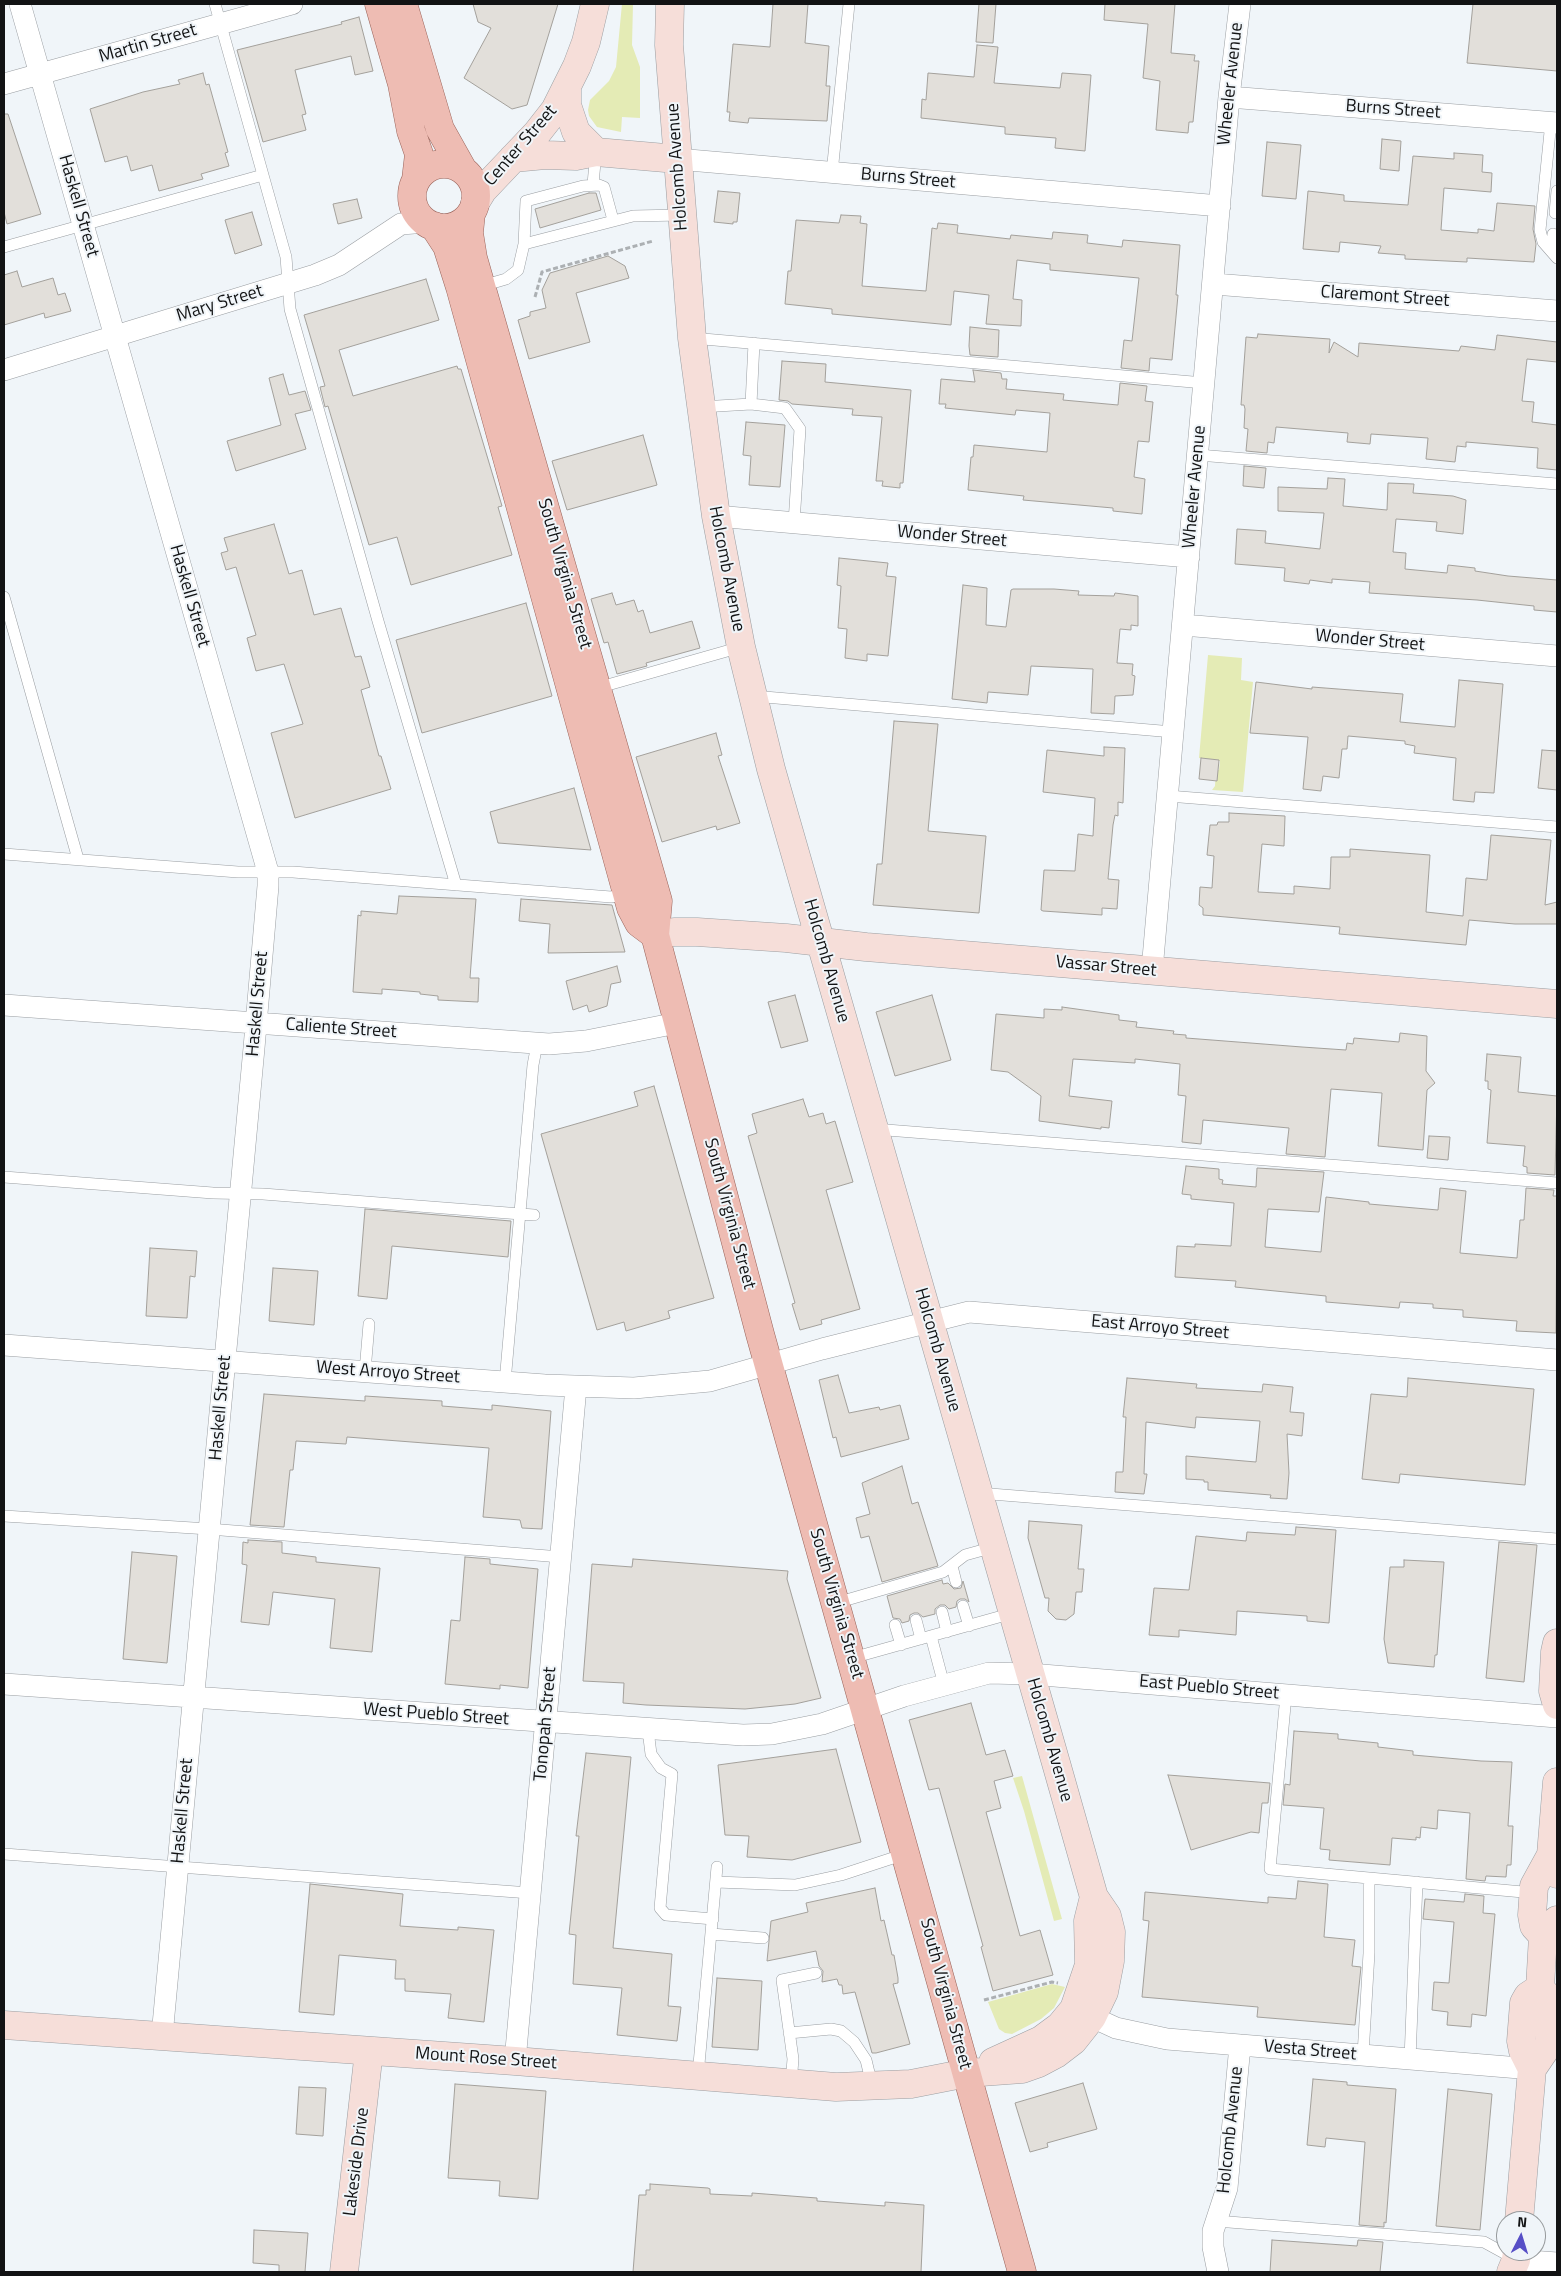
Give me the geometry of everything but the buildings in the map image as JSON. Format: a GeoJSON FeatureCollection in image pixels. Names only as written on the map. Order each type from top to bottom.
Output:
{"type":"FeatureCollection","features":[{"type":"Feature","properties":{"kind":"main road"},"geometry":{"type":"LineString","coordinates":[[379,4],[402,84],[411,131],[419,154],[416,180],[412,193],[413,204],[417,214],[430,224],[444,228],[455,226],[464,221],[473,208],[476,192],[473,182],[463,170],[440,129],[403,4]]}},
{"type":"Feature","properties":{"kind":"main road"},"geometry":{"type":"LineString","coordinates":[[416,180],[428,167],[438,164],[449,164],[463,170]]}},
{"type":"Feature","properties":{"kind":"main road","name":"South Virginia Street"},"geometry":{"type":"LineString","coordinates":[[473,208],[469,233],[470,247],[658,901],[655,935],[677,1023],[1022,2272]]}},
{"type":"Feature","properties":{"kind":"main road","name":"South Virginia Street"},"geometry":{"type":"LineString","coordinates":[[430,224],[447,246],[462,296],[631,908],[640,923],[655,935]]}},
{"type":"Feature","properties":{"kind":"street","name":"Haskell Street"},"geometry":{"type":"LineString","coordinates":[[20,4],[268,872],[241,1194],[162,2036]]}},
{"type":"Feature","properties":{"kind":"street","name":"Martin Street"},"geometry":{"type":"LineString","coordinates":[[4,84],[218,14],[292,4]]}},
{"type":"Feature","properties":{"kind":"street","name":"Center Street"},"geometry":{"type":"LineString","coordinates":[[473,208],[483,190],[546,122],[567,88],[586,42],[595,4]]}},
{"type":"Feature","properties":{"kind":"street","name":"Holcomb Avenue"},"geometry":{"type":"LineString","coordinates":[[670,4],[669,44],[681,215],[700,407],[716,516],[753,696],[771,769],[820,942],[1094,1896],[1107,1916],[1110,1961],[1104,1992],[1092,2017],[1074,2041],[1056,2054],[1022,2069],[967,2073]]}},
{"type":"Feature","properties":{"kind":"street","name":"Wheeler Avenue"},"geometry":{"type":"LineString","coordinates":[[1152,970],[1229,97],[1240,4]]}},
{"type":"Feature","properties":{"kind":"street"},"geometry":{"type":"LineString","coordinates":[[567,88],[567,105],[576,132],[596,152]]}},
{"type":"Feature","properties":{"kind":"street","name":"Burns Street"},"geometry":{"type":"LineString","coordinates":[[1229,97],[1554,123]]}},
{"type":"Feature","properties":{"kind":"street","name":"Burns Street"},"geometry":{"type":"LineString","coordinates":[[512,158],[545,155],[576,156],[596,152],[1220,206]]}},
{"type":"Feature","properties":{"kind":"street","name":"Mary Street"},"geometry":{"type":"LineString","coordinates":[[4,370],[289,283],[339,265],[401,224],[430,224]]}},
{"type":"Feature","properties":{"kind":"street","name":"Claremont Street"},"geometry":{"type":"LineString","coordinates":[[1214,284],[1557,311]]}},
{"type":"Feature","properties":{"kind":"street","name":"Wonder Street"},"geometry":{"type":"LineString","coordinates":[[716,516],[1189,557]]}},
{"type":"Feature","properties":{"kind":"street","name":"Wonder Street"},"geometry":{"type":"LineString","coordinates":[[1183,625],[1557,656]]}},
{"type":"Feature","properties":{"kind":"street","name":"Vassar Street"},"geometry":{"type":"LineString","coordinates":[[655,935],[674,932],[696,932],[1557,1004]]}},
{"type":"Feature","properties":{"kind":"street","name":"Caliente Street"},"geometry":{"type":"LineString","coordinates":[[4,1005],[537,1044],[586,1041],[677,1023]]}},
{"type":"Feature","properties":{"kind":"street","name":"East Arroyo Street"},"geometry":{"type":"LineString","coordinates":[[770,1365],[822,1349],[969,1312],[1557,1360]]}},
{"type":"Feature","properties":{"kind":"street","name":"West Arroyo Street"},"geometry":{"type":"LineString","coordinates":[[4,1345],[576,1387],[634,1388],[671,1386],[710,1381],[770,1365]]}},
{"type":"Feature","properties":{"kind":"street","name":"Tonopah Street"},"geometry":{"type":"LineString","coordinates":[[515,2061],[576,1387]]}},
{"type":"Feature","properties":{"kind":"street"},"geometry":{"type":"LineString","coordinates":[[1557,1644],[1553,1691],[1557,1705]]}},
{"type":"Feature","properties":{"kind":"street","name":"East Pueblo Street"},"geometry":{"type":"LineString","coordinates":[[866,1710],[984,1673],[1030,1674],[1557,1717]]}},
{"type":"Feature","properties":{"kind":"street","name":"West Pueblo Street"},"geometry":{"type":"LineString","coordinates":[[4,1684],[725,1735],[772,1734],[822,1724],[866,1710]]}},
{"type":"Feature","properties":{"kind":"street"},"geometry":{"type":"LineString","coordinates":[[1520,2211],[1532,2069],[1549,2044],[1551,2009],[1547,1996],[1540,1988],[1550,1928],[1534,1926],[1532,1915],[1534,1886],[1555,1861],[1557,1782]]}},
{"type":"Feature","properties":{"kind":"street","name":"Holcomb Avenue"},"geometry":{"type":"LineString","coordinates":[[967,2073],[1041,2040],[1060,2026],[1074,2009],[1089,1965],[1088,1921],[1094,1896]]}},
{"type":"Feature","properties":{"kind":"street","name":"Vesta Street"},"geometry":{"type":"LineString","coordinates":[[1092,2017],[1116,2028],[1141,2035],[1167,2039],[1532,2069]]}},
{"type":"Feature","properties":{"kind":"street","name":"Mount Rose Street"},"geometry":{"type":"LineString","coordinates":[[4,2025],[836,2086],[911,2084],[967,2073]]}},
{"type":"Feature","properties":{"kind":"street","name":"Holcomb Avenue"},"geometry":{"type":"LineString","coordinates":[[1218,2272],[1213,2247],[1213,2231],[1228,2188],[1240,2045]]}},
{"type":"Feature","properties":{"kind":"street","name":"Lakeside Drive"},"geometry":{"type":"LineString","coordinates":[[344,2272],[369,2051]]}},
{"type":"Feature","properties":{"kind":"street"},"geometry":{"type":"LineString","coordinates":[[1517,2264],[1557,2264]]}},
{"type":"Feature","properties":{"kind":"lane"},"geometry":{"type":"LineString","coordinates":[[832,173],[849,4]]}},
{"type":"Feature","properties":{"kind":"lane"},"geometry":{"type":"LineString","coordinates":[[218,14],[286,257],[290,310],[456,885]]}},
{"type":"Feature","properties":{"kind":"lane"},"geometry":{"type":"LineString","coordinates":[[1554,123],[1552,175],[1540,230],[1543,242],[1554,255]]}},
{"type":"Feature","properties":{"kind":"lane"},"geometry":{"type":"LineString","coordinates":[[593,184],[596,152]]}},
{"type":"Feature","properties":{"kind":"lane"},"geometry":{"type":"LineString","coordinates":[[4,247],[263,174]]}},
{"type":"Feature","properties":{"kind":"lane"},"geometry":{"type":"LineString","coordinates":[[482,286],[506,280],[514,275],[521,263],[526,201],[593,184],[604,187],[613,220]]}},
{"type":"Feature","properties":{"kind":"lane"},"geometry":{"type":"LineString","coordinates":[[1555,213],[1557,191]]}},
{"type":"Feature","properties":{"kind":"lane"},"geometry":{"type":"LineString","coordinates":[[524,244],[633,216],[681,215]]}},
{"type":"Feature","properties":{"kind":"lane"},"geometry":{"type":"LineString","coordinates":[[1553,234],[1554,255]]}},
{"type":"Feature","properties":{"kind":"lane"},"geometry":{"type":"LineString","coordinates":[[692,338],[1204,383]]}},
{"type":"Feature","properties":{"kind":"lane"},"geometry":{"type":"LineString","coordinates":[[750,404],[754,343]]}},
{"type":"Feature","properties":{"kind":"lane"},"geometry":{"type":"LineString","coordinates":[[700,407],[750,404],[785,408],[800,429],[794,523]]}},
{"type":"Feature","properties":{"kind":"lane"},"geometry":{"type":"LineString","coordinates":[[1198,454],[1557,484]]}},
{"type":"Feature","properties":{"kind":"lane"},"geometry":{"type":"LineString","coordinates":[[4,597],[78,859]]}},
{"type":"Feature","properties":{"kind":"lane"},"geometry":{"type":"LineString","coordinates":[[597,688],[742,647]]}},
{"type":"Feature","properties":{"kind":"lane"},"geometry":{"type":"LineString","coordinates":[[753,696],[1174,732]]}},
{"type":"Feature","properties":{"kind":"lane"},"geometry":{"type":"LineString","coordinates":[[1168,796],[1557,827]]}},
{"type":"Feature","properties":{"kind":"lane"},"geometry":{"type":"LineString","coordinates":[[4,854],[611,897],[628,894]]}},
{"type":"Feature","properties":{"kind":"lane"},"geometry":{"type":"LineString","coordinates":[[505,1382],[533,1065],[537,1044]]}},
{"type":"Feature","properties":{"kind":"lane"},"geometry":{"type":"LineString","coordinates":[[874,1129],[1557,1183]]}},
{"type":"Feature","properties":{"kind":"lane"},"geometry":{"type":"LineString","coordinates":[[4,1177],[241,1194],[272,1194],[534,1214]]}},
{"type":"Feature","properties":{"kind":"lane"},"geometry":{"type":"LineString","coordinates":[[365,1371],[369,1324]]}},
{"type":"Feature","properties":{"kind":"lane"},"geometry":{"type":"LineString","coordinates":[[978,1493],[1557,1539]]}},
{"type":"Feature","properties":{"kind":"lane"},"geometry":{"type":"LineString","coordinates":[[4,1516],[209,1529],[561,1557]]}},
{"type":"Feature","properties":{"kind":"lane"},"geometry":{"type":"LineString","coordinates":[[836,1603],[943,1572],[965,1555],[994,1547]]}},
{"type":"Feature","properties":{"kind":"lane"},"geometry":{"type":"LineString","coordinates":[[952,1566],[956,1582]]}},
{"type":"Feature","properties":{"kind":"lane"},"geometry":{"type":"LineString","coordinates":[[931,1576],[934,1588]]}},
{"type":"Feature","properties":{"kind":"lane"},"geometry":{"type":"LineString","coordinates":[[906,1583],[909,1595]]}},
{"type":"Feature","properties":{"kind":"lane"},"geometry":{"type":"LineString","coordinates":[[885,1589],[888,1601]]}},
{"type":"Feature","properties":{"kind":"lane"},"geometry":{"type":"LineString","coordinates":[[963,1606],[969,1626]]}},
{"type":"Feature","properties":{"kind":"lane"},"geometry":{"type":"LineString","coordinates":[[942,1612],[947,1632]]}},
{"type":"Feature","properties":{"kind":"lane"},"geometry":{"type":"LineString","coordinates":[[852,1658],[1013,1613]]}},
{"type":"Feature","properties":{"kind":"lane"},"geometry":{"type":"LineString","coordinates":[[916,1620],[926,1638],[944,1685]]}},
{"type":"Feature","properties":{"kind":"lane"},"geometry":{"type":"LineString","coordinates":[[895,1625],[901,1645]]}},
{"type":"Feature","properties":{"kind":"lane"},"geometry":{"type":"LineString","coordinates":[[1286,1695],[1270,1869],[1534,1893]]}},
{"type":"Feature","properties":{"kind":"lane"},"geometry":{"type":"LineString","coordinates":[[648,1730],[651,1754],[661,1768],[672,1774],[660,1908],[666,1915],[713,1919]]}},
{"type":"Feature","properties":{"kind":"lane"},"geometry":{"type":"LineString","coordinates":[[4,1854],[530,1893]]}},
{"type":"Feature","properties":{"kind":"lane"},"geometry":{"type":"LineString","coordinates":[[716,1882],[795,1885],[841,1875],[906,1854]]}},
{"type":"Feature","properties":{"kind":"lane"},"geometry":{"type":"LineString","coordinates":[[698,2075],[717,1867]]}},
{"type":"Feature","properties":{"kind":"lane"},"geometry":{"type":"LineString","coordinates":[[1363,2055],[1369,1953],[1370,1878]]}},
{"type":"Feature","properties":{"kind":"lane"},"geometry":{"type":"LineString","coordinates":[[1410,2059],[1417,1882]]}},
{"type":"Feature","properties":{"kind":"lane"},"geometry":{"type":"LineString","coordinates":[[712,1934],[763,1938]]}},
{"type":"Feature","properties":{"kind":"lane"},"geometry":{"type":"LineString","coordinates":[[790,2083],[793,2059],[782,1980],[816,1973]]}},
{"type":"Feature","properties":{"kind":"lane"},"geometry":{"type":"LineString","coordinates":[[789,2032],[831,2029],[841,2031],[854,2042],[866,2060],[872,2085]]}},
{"type":"Feature","properties":{"kind":"lane"},"geometry":{"type":"LineString","coordinates":[[1216,2221],[1484,2242],[1517,2264]]}},
{"type":"Feature","properties":{"kind":"path"},"geometry":{"type":"LineString","coordinates":[[535,297],[542,272],[654,241]]}},
{"type":"Feature","properties":{"kind":"path"},"geometry":{"type":"LineString","coordinates":[[984,2000],[1052,1982],[1060,1983]]}},
{"type":"Feature","properties":{"kind":"green space"},"geometry":{"type":"Polygon","coordinates":[[[622,4],[633,4],[632,45],[640,67],[640,118],[622,117],[621,132],[597,127],[589,116],[588,110],[590,100],[609,81],[616,67],[622,4]]]}},
{"type":"Feature","properties":{"kind":"green space"},"geometry":{"type":"Polygon","coordinates":[[[1208,655],[1242,658],[1241,680],[1253,682],[1243,792],[1212,790],[1215,786],[1216,770],[1219,770],[1220,761],[1199,758],[1208,655]]]}},
{"type":"Feature","properties":{"kind":"green space"},"geometry":{"type":"Polygon","coordinates":[[[1022,1776],[1062,1919],[1054,1921],[1013,1778],[1022,1776]]]}},
{"type":"Feature","properties":{"kind":"green space"},"geometry":{"type":"Polygon","coordinates":[[[1052,1984],[1065,1987],[1054,2008],[1041,2019],[1012,2034],[1005,2033],[999,2029],[988,2002],[1052,1984]]]}}]}
